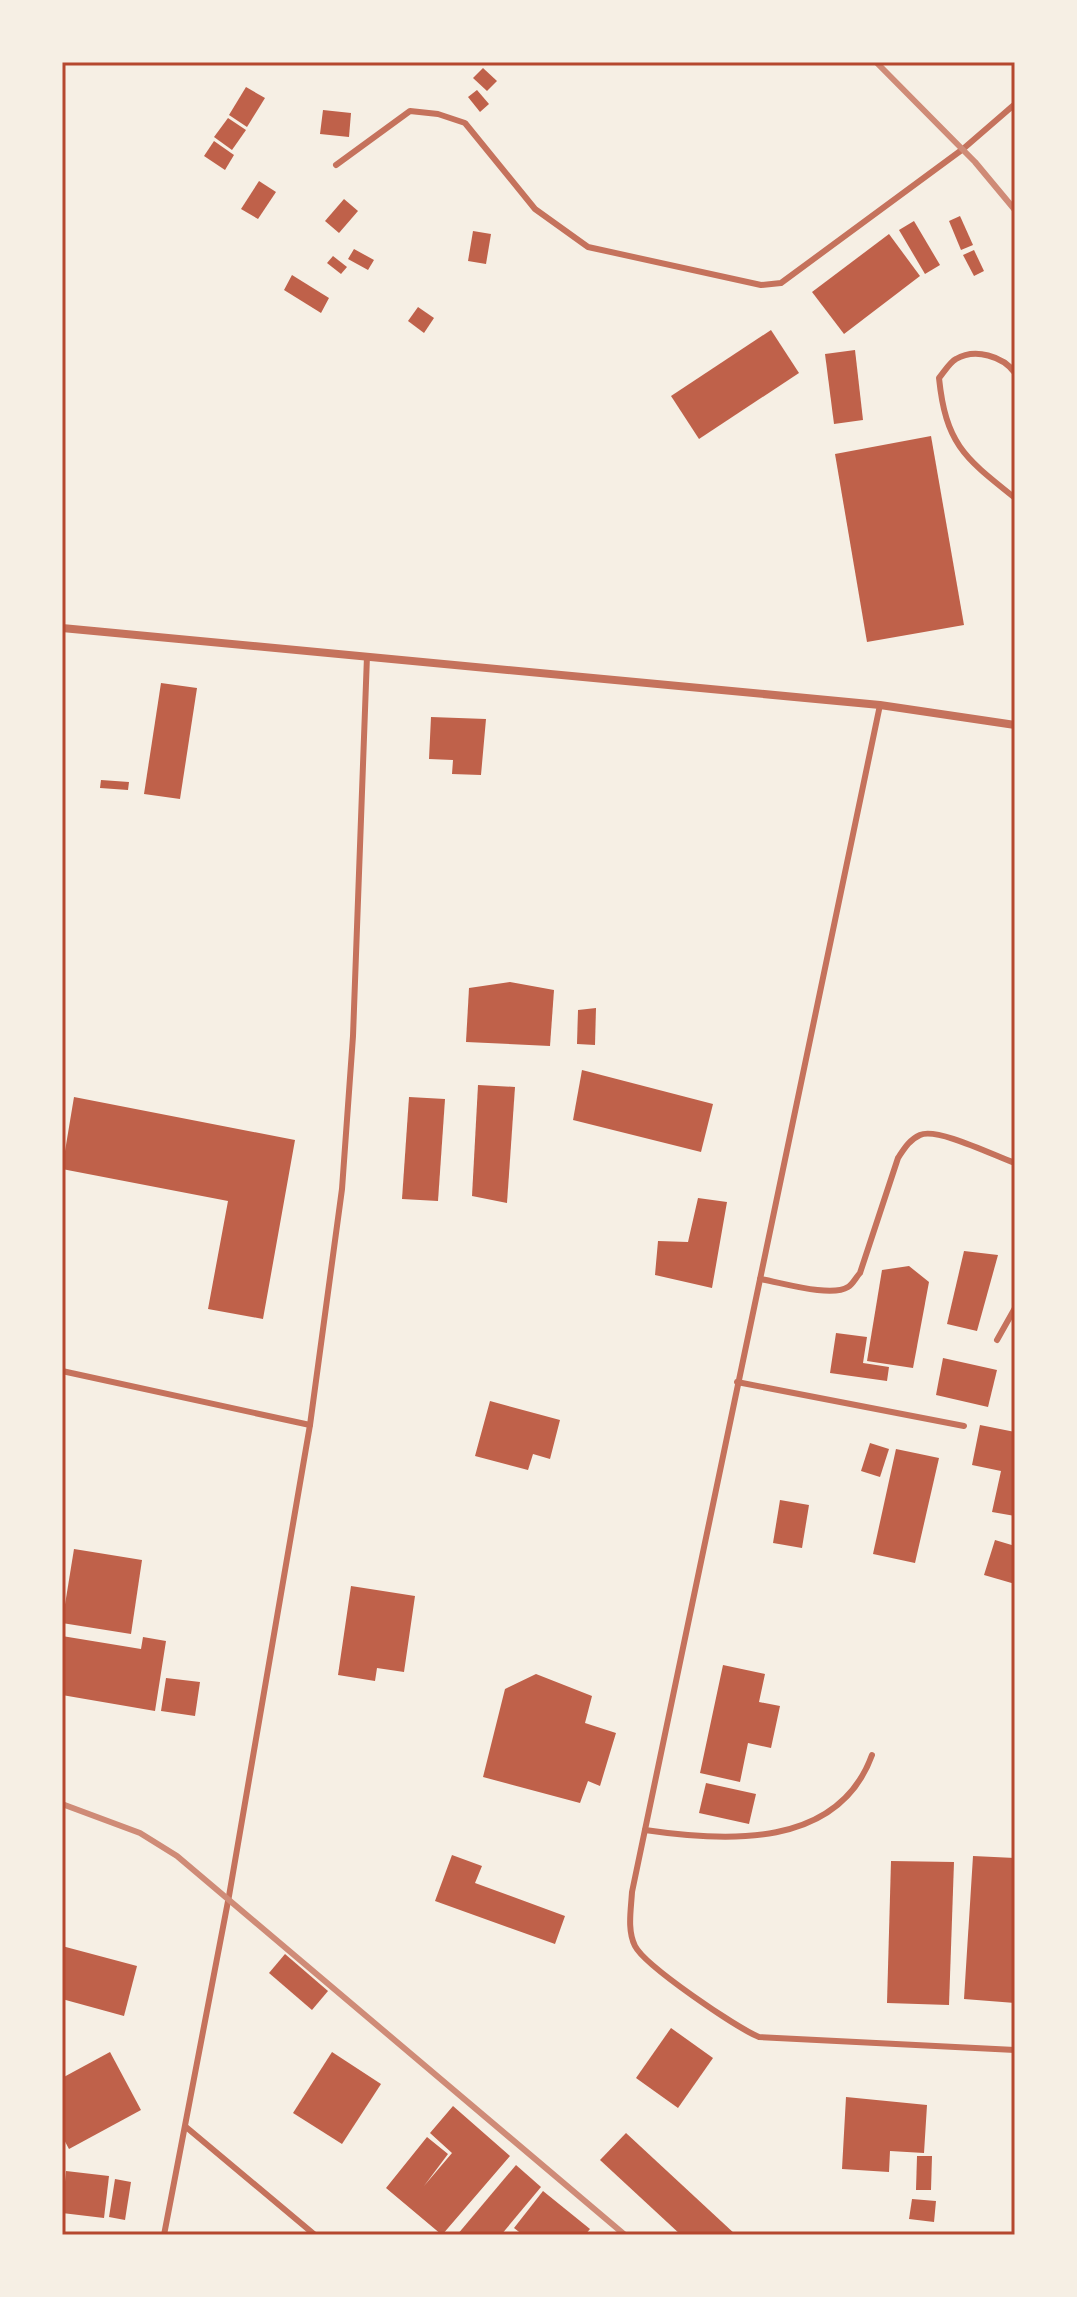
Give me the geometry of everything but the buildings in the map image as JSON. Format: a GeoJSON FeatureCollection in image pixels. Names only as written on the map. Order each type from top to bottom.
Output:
{"type":"FeatureCollection","features":[{"type":"Feature","properties":{"kind":"street"},"geometry":{"type":"LineString","coordinates":[[62,628],[880,705],[1015,725]]}},
{"type":"Feature","properties":{"kind":"lane"},"geometry":{"type":"LineString","coordinates":[[336,165],[410,111],[438,114],[465,123],[535,209],[588,247],[761,285],[781,283],[963,149],[1015,104]]}},
{"type":"Feature","properties":{"kind":"lane"},"geometry":{"type":"LineString","coordinates":[[1015,373],[1008,364],[978,353],[954,359],[939,378],[943,416],[964,455],[1015,498]]}},
{"type":"Feature","properties":{"kind":"lane"},"geometry":{"type":"LineString","coordinates":[[164,2235],[186,2127],[310,1425],[342,1189],[353,1036],[367,656]]}},
{"type":"Feature","properties":{"kind":"lane"},"geometry":{"type":"LineString","coordinates":[[880,705],[632,1892],[630,1927],[636,1948],[738,2028],[759,2037],[1015,2050]]}},
{"type":"Feature","properties":{"kind":"lane"},"geometry":{"type":"LineString","coordinates":[[760,1279],[827,1291],[850,1287],[860,1273],[898,1158],[906,1145],[922,1134],[938,1134],[1015,1163]]}},
{"type":"Feature","properties":{"kind":"lane"},"geometry":{"type":"LineString","coordinates":[[997,1340],[1015,1308]]}},
{"type":"Feature","properties":{"kind":"lane"},"geometry":{"type":"LineString","coordinates":[[62,1371],[310,1425]]}},
{"type":"Feature","properties":{"kind":"lane"},"geometry":{"type":"LineString","coordinates":[[737,1382],[964,1426]]}},
{"type":"Feature","properties":{"kind":"lane"},"geometry":{"type":"LineString","coordinates":[[645,1830],[721,1838],[790,1830],[822,1815],[848,1796],[863,1779],[872,1755]]}},
{"type":"Feature","properties":{"kind":"lane"},"geometry":{"type":"LineString","coordinates":[[186,2127],[315,2235]]}},
{"type":"Feature","properties":{"kind":"railway"},"geometry":{"type":"LineString","coordinates":[[876,62],[975,162],[1015,210]]}},
{"type":"Feature","properties":{"kind":"railway"},"geometry":{"type":"LineString","coordinates":[[62,1804],[140,1833],[177,1856],[625,2235]]}}]}
